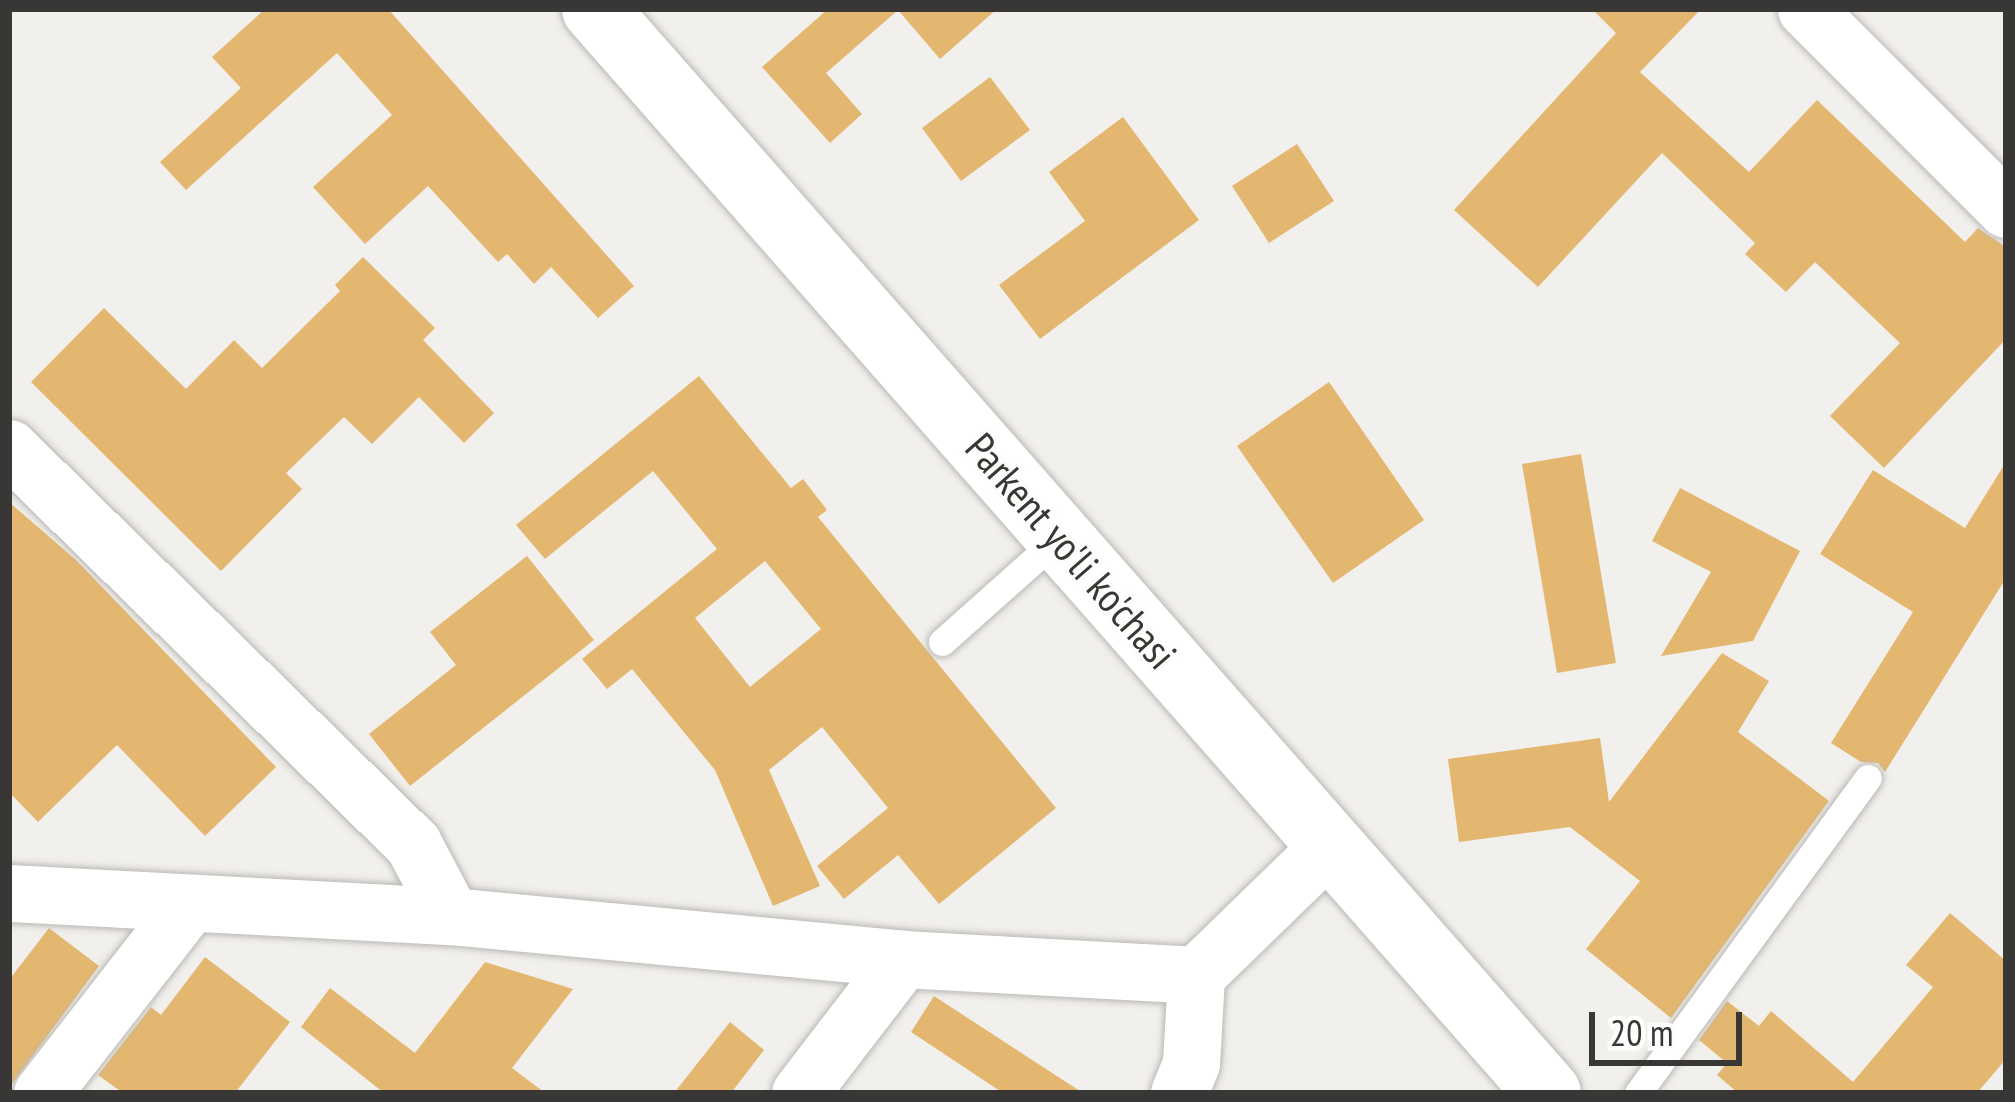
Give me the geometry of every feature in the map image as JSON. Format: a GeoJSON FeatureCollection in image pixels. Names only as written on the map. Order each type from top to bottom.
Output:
{"type":"FeatureCollection","features":[{"type":"Feature","properties":{"kind":"street","name":"Parkent yo'li ko'chasi"},"geometry":{"type":"LineString","coordinates":[[552,9],[1502,1093]]}},
{"type":"Feature","properties":{"kind":"street","name":"Parkent yo'li ko'chasi"},"geometry":{"type":"LineString","coordinates":[[595,9],[1548,1093]]}},
{"type":"Feature","properties":{"kind":"street"},"geometry":{"type":"LineString","coordinates":[[1805,9],[2006,209]]}},
{"type":"Feature","properties":{"kind":"street"},"geometry":{"type":"LineString","coordinates":[[9,448],[413,844],[451,916]]}},
{"type":"Feature","properties":{"kind":"street"},"geometry":{"type":"LineString","coordinates":[[1179,1093],[1191,1063],[1196,975],[1307,867]]}},
{"type":"Feature","properties":{"kind":"street"},"geometry":{"type":"LineString","coordinates":[[9,893],[451,916],[903,958],[1196,975]]}},
{"type":"Feature","properties":{"kind":"street"},"geometry":{"type":"LineString","coordinates":[[42,1093],[189,904]]}},
{"type":"Feature","properties":{"kind":"street"},"geometry":{"type":"LineString","coordinates":[[800,1093],[903,958]]}},
{"type":"Feature","properties":{"kind":"lane"},"geometry":{"type":"LineString","coordinates":[[942,642],[1035,559]]}},
{"type":"Feature","properties":{"kind":"lane"},"geometry":{"type":"LineString","coordinates":[[1638,1093],[1868,778]]}},
{"type":"Feature","properties":{"kind":"building"},"geometry":{"type":"Polygon","coordinates":[[[265,9],[388,9],[634,286],[598,318],[551,267],[534,284],[507,254],[498,262],[428,186],[365,244],[313,187],[392,115],[337,53],[186,190],[160,162],[241,88],[212,57],[265,9]]]}},
{"type":"Feature","properties":{"kind":"building"},"geometry":{"type":"Polygon","coordinates":[[[828,9],[997,9],[940,59],[898,10],[826,73],[862,114],[830,143],[762,67],[828,9]]]}},
{"type":"Feature","properties":{"kind":"building"},"geometry":{"type":"Polygon","coordinates":[[[1592,9],[1701,9],[1640,72],[1749,172],[1817,100],[1965,242],[1978,228],[2006,247],[2006,339],[1884,468],[1830,416],[1900,343],[1815,262],[1786,292],[1745,254],[1755,243],[1662,153],[1538,287],[1454,210],[1616,33],[1592,9]]]}},
{"type":"Feature","properties":{"kind":"building"},"geometry":{"type":"Polygon","coordinates":[[[990,77],[1030,130],[961,181],[922,128],[990,77]]]}},
{"type":"Feature","properties":{"kind":"building"},"geometry":{"type":"Polygon","coordinates":[[[1123,117],[1199,220],[1040,339],[999,285],[1085,221],[1049,172],[1123,117]]]}},
{"type":"Feature","properties":{"kind":"building"},"geometry":{"type":"Polygon","coordinates":[[[1297,144],[1334,201],[1269,243],[1232,186],[1297,144]]]}},
{"type":"Feature","properties":{"kind":"building"},"geometry":{"type":"Polygon","coordinates":[[[363,257],[435,328],[423,340],[494,413],[464,443],[419,397],[372,444],[344,417],[286,473],[302,489],[221,571],[31,382],[104,308],[186,389],[234,340],[262,368],[340,291],[335,285],[363,257]]]}},
{"type":"Feature","properties":{"kind":"building"},"geometry":{"type":"Polygon","coordinates":[[[699,376],[791,488],[803,479],[827,510],[818,517],[1056,808],[939,904],[898,855],[844,899],[817,866],[888,808],[822,727],[769,770],[820,886],[773,906],[715,770],[632,669],[607,689],[582,659],[717,549],[653,471],[545,559],[516,525],[699,376]],[[765,561],[695,618],[750,687],[821,629],[765,561]]]}},
{"type":"Feature","properties":{"kind":"building"},"geometry":{"type":"Polygon","coordinates":[[[1329,382],[1424,520],[1333,583],[1237,446],[1329,382]]]}},
{"type":"Feature","properties":{"kind":"building"},"geometry":{"type":"Polygon","coordinates":[[[1581,454],[1616,663],[1557,673],[1522,464],[1581,454]]]}},
{"type":"Feature","properties":{"kind":"building"},"geometry":{"type":"Polygon","coordinates":[[[2006,462],[2006,578],[1885,772],[1878,763],[1861,762],[1831,743],[1913,612],[1820,554],[1873,470],[1965,528],[2006,462]]]}},
{"type":"Feature","properties":{"kind":"building"},"geometry":{"type":"Polygon","coordinates":[[[1680,488],[1800,551],[1753,641],[1661,656],[1711,572],[1652,541],[1680,488]]]}},
{"type":"Feature","properties":{"kind":"building"},"geometry":{"type":"Polygon","coordinates":[[[9,502],[76,560],[276,767],[205,836],[117,745],[38,822],[9,792],[9,502]]]}},
{"type":"Feature","properties":{"kind":"building"},"geometry":{"type":"Polygon","coordinates":[[[527,556],[594,640],[410,786],[369,734],[456,665],[430,632],[527,556]]]}},
{"type":"Feature","properties":{"kind":"building"},"geometry":{"type":"Polygon","coordinates":[[[1722,653],[1769,681],[1738,732],[1829,801],[1671,1018],[1586,949],[1640,881],[1570,827],[1459,842],[1448,759],[1600,738],[1609,802],[1722,653]]]}},
{"type":"Feature","properties":{"kind":"building"},"geometry":{"type":"Polygon","coordinates":[[[1950,913],[2006,961],[2006,1059],[1977,1093],[1738,1093],[1717,1075],[1727,1063],[1699,1040],[1727,1001],[1759,1026],[1771,1011],[1853,1082],[1933,987],[1906,965],[1950,913]]]}},
{"type":"Feature","properties":{"kind":"building"},"geometry":{"type":"Polygon","coordinates":[[[49,928],[99,966],[9,1088],[9,980],[49,928]]]}},
{"type":"Feature","properties":{"kind":"building"},"geometry":{"type":"Polygon","coordinates":[[[205,957],[290,1022],[235,1093],[123,1093],[98,1075],[151,1007],[161,1015],[205,957]]]}},
{"type":"Feature","properties":{"kind":"building"},"geometry":{"type":"Polygon","coordinates":[[[485,962],[573,989],[512,1068],[545,1093],[384,1093],[301,1027],[330,988],[415,1053],[485,962]]]}},
{"type":"Feature","properties":{"kind":"building"},"geometry":{"type":"Polygon","coordinates":[[[934,996],[1083,1093],[1003,1093],[911,1032],[934,996]]]}},
{"type":"Feature","properties":{"kind":"building"},"geometry":{"type":"Polygon","coordinates":[[[730,1022],[764,1050],[731,1093],[674,1093],[730,1022]]]}}]}
